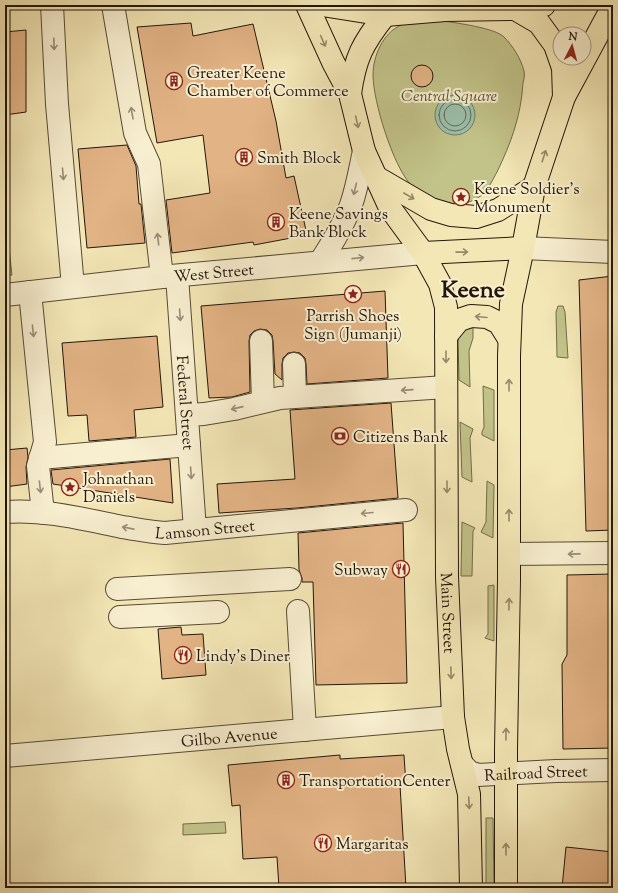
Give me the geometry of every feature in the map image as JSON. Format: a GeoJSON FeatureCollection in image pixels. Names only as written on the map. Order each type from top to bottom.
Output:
{"type":"FeatureCollection","features":[{"type":"Feature","properties":{"kind":"main road"},"geometry":{"type":"LineString","coordinates":[[307,5],[332,62],[350,94],[364,151],[390,208],[423,253],[523,248]]}},
{"type":"Feature","properties":{"kind":"main road"},"geometry":{"type":"LineString","coordinates":[[322,5],[385,15],[445,10],[515,9],[544,5]]}},
{"type":"Feature","properties":{"kind":"main road"},"geometry":{"type":"LineString","coordinates":[[506,888],[509,339],[511,304],[534,187],[564,97],[613,6]]}},
{"type":"Feature","properties":{"kind":"main road"},"geometry":{"type":"LineString","coordinates":[[515,9],[539,23],[555,45],[563,68],[564,97]]}},
{"type":"Feature","properties":{"kind":"main road"},"geometry":{"type":"LineString","coordinates":[[350,94],[356,65],[362,47],[371,32],[385,15]]}},
{"type":"Feature","properties":{"kind":"main road"},"geometry":{"type":"LineString","coordinates":[[376,177],[431,209],[457,216],[476,217],[498,210],[534,187]]}},
{"type":"Feature","properties":{"kind":"main road","name":"Main Street"},"geometry":{"type":"LineString","coordinates":[[423,253],[440,284],[446,307],[447,584],[452,717],[469,794],[471,888]]}},
{"type":"Feature","properties":{"kind":"main road"},"geometry":{"type":"LineString","coordinates":[[446,336],[459,320],[471,316],[487,317],[498,323],[509,339]]}},
{"type":"Feature","properties":{"kind":"street"},"geometry":{"type":"LineString","coordinates":[[52,5],[57,104],[73,287]]}},
{"type":"Feature","properties":{"kind":"street","name":"Federal Street"},"geometry":{"type":"LineString","coordinates":[[113,5],[135,133],[149,164],[170,277],[187,415],[195,530]]}},
{"type":"Feature","properties":{"kind":"street"},"geometry":{"type":"LineString","coordinates":[[320,262],[334,241],[347,215],[364,151]]}},
{"type":"Feature","properties":{"kind":"street"},"geometry":{"type":"LineString","coordinates":[[523,248],[613,252]]}},
{"type":"Feature","properties":{"kind":"street","name":"West Street"},"geometry":{"type":"LineString","coordinates":[[5,295],[170,277],[423,253]]}},
{"type":"Feature","properties":{"kind":"street"},"geometry":{"type":"LineString","coordinates":[[30,292],[45,442],[40,458],[39,474],[43,513]]}},
{"type":"Feature","properties":{"kind":"street"},"geometry":{"type":"LineString","coordinates":[[260,341],[262,401]]}},
{"type":"Feature","properties":{"kind":"street"},"geometry":{"type":"LineString","coordinates":[[294,364],[295,396]]}},
{"type":"Feature","properties":{"kind":"street"},"geometry":{"type":"LineString","coordinates":[[187,415],[204,414],[262,401],[295,396],[446,387]]}},
{"type":"Feature","properties":{"kind":"street"},"geometry":{"type":"LineString","coordinates":[[40,458],[189,445]]}},
{"type":"Feature","properties":{"kind":"street","name":"Lamson Street"},"geometry":{"type":"LineString","coordinates":[[5,512],[22,511],[43,513],[155,532],[195,530],[406,510]]}},
{"type":"Feature","properties":{"kind":"street"},"geometry":{"type":"LineString","coordinates":[[509,554],[613,553]]}},
{"type":"Feature","properties":{"kind":"street"},"geometry":{"type":"LineString","coordinates":[[118,589],[290,579]]}},
{"type":"Feature","properties":{"kind":"street"},"geometry":{"type":"LineString","coordinates":[[298,611],[305,730]]}},
{"type":"Feature","properties":{"kind":"street"},"geometry":{"type":"LineString","coordinates":[[120,617],[218,612]]}},
{"type":"Feature","properties":{"kind":"street","name":"Gilbo Avenue"},"geometry":{"type":"LineString","coordinates":[[5,756],[452,717]]}},
{"type":"Feature","properties":{"kind":"street","name":"Railroad Street"},"geometry":{"type":"LineString","coordinates":[[462,764],[469,772],[478,775],[613,770]]}},
{"type":"Feature","properties":{"kind":"green space","name":"Central Square"},"geometry":{"type":"Polygon","coordinates":[[[443,21],[475,26],[493,31],[504,37],[521,62],[524,74],[518,118],[507,150],[497,172],[484,193],[475,200],[457,205],[448,205],[435,199],[411,185],[404,176],[385,133],[376,100],[373,75],[373,68],[380,46],[384,39],[395,29],[401,25],[410,23],[443,21]]]}},
{"type":"Feature","properties":{"kind":"green space"},"geometry":{"type":"Polygon","coordinates":[[[5,212],[12,275],[5,276],[5,212]]]}},
{"type":"Feature","properties":{"kind":"green space"},"geometry":{"type":"Polygon","coordinates":[[[558,306],[563,306],[565,312],[568,358],[557,357],[556,312],[558,306]]]}},
{"type":"Feature","properties":{"kind":"green space"},"geometry":{"type":"Polygon","coordinates":[[[473,325],[473,338],[469,351],[470,387],[459,380],[458,340],[460,332],[473,325]]]}},
{"type":"Feature","properties":{"kind":"green space"},"geometry":{"type":"Polygon","coordinates":[[[483,386],[494,390],[494,441],[482,435],[484,427],[483,386]]]}},
{"type":"Feature","properties":{"kind":"green space"},"geometry":{"type":"Polygon","coordinates":[[[460,422],[473,429],[470,438],[472,482],[462,477],[460,422]]]}},
{"type":"Feature","properties":{"kind":"green space"},"geometry":{"type":"Polygon","coordinates":[[[487,481],[494,485],[493,538],[481,532],[486,522],[487,481]]]}},
{"type":"Feature","properties":{"kind":"green space"},"geometry":{"type":"Polygon","coordinates":[[[462,522],[475,528],[473,531],[472,576],[461,576],[462,522]]]}},
{"type":"Feature","properties":{"kind":"green space"},"geometry":{"type":"Polygon","coordinates":[[[494,585],[494,641],[485,638],[488,634],[488,586],[494,585]]]}},
{"type":"Feature","properties":{"kind":"green space"},"geometry":{"type":"Polygon","coordinates":[[[486,818],[493,818],[494,888],[486,888],[486,818]]]}},
{"type":"Feature","properties":{"kind":"green space"},"geometry":{"type":"Polygon","coordinates":[[[225,822],[226,833],[183,835],[183,824],[225,822]]]}},
{"type":"Feature","properties":{"kind":"water"},"geometry":{"type":"Polygon","coordinates":[[[459,95],[466,98],[472,104],[475,115],[474,123],[466,132],[459,135],[451,135],[444,132],[436,123],[435,111],[438,104],[447,96],[459,95]]]}},
{"type":"Feature","properties":{"kind":"building"},"geometry":{"type":"Polygon","coordinates":[[[191,23],[193,36],[253,24],[276,121],[286,178],[294,176],[307,235],[254,245],[253,242],[172,253],[166,200],[210,193],[203,135],[157,143],[137,27],[191,23]]]}},
{"type":"Feature","properties":{"kind":"building"},"geometry":{"type":"Polygon","coordinates":[[[26,30],[26,112],[5,115],[5,32],[26,30]]]}},
{"type":"Feature","properties":{"kind":"building"},"geometry":{"type":"Polygon","coordinates":[[[422,65],[430,68],[433,76],[430,84],[422,87],[414,84],[411,76],[414,68],[422,65]]]}},
{"type":"Feature","properties":{"kind":"building"},"geometry":{"type":"Polygon","coordinates":[[[127,145],[136,166],[139,204],[141,204],[145,243],[87,248],[78,149],[127,145]]]}},
{"type":"Feature","properties":{"kind":"building"},"geometry":{"type":"Polygon","coordinates":[[[613,276],[613,530],[586,531],[579,280],[613,276]]]}},
{"type":"Feature","properties":{"kind":"building"},"geometry":{"type":"Polygon","coordinates":[[[385,291],[388,378],[307,384],[305,358],[300,353],[294,352],[288,353],[283,358],[282,380],[275,374],[272,335],[267,330],[260,329],[254,331],[250,335],[249,341],[250,392],[232,397],[209,398],[201,306],[385,291]]]}},
{"type":"Feature","properties":{"kind":"building"},"geometry":{"type":"Polygon","coordinates":[[[157,336],[163,407],[134,410],[136,437],[89,441],[87,415],[68,416],[62,343],[157,336]]]}},
{"type":"Feature","properties":{"kind":"building"},"geometry":{"type":"Polygon","coordinates":[[[391,403],[398,498],[297,508],[219,513],[217,484],[295,479],[290,410],[391,403]]]}},
{"type":"Feature","properties":{"kind":"building"},"geometry":{"type":"Polygon","coordinates":[[[27,448],[27,484],[5,487],[5,450],[27,448]]]}},
{"type":"Feature","properties":{"kind":"building"},"geometry":{"type":"Polygon","coordinates":[[[170,459],[173,503],[53,484],[51,470],[170,459]]]}},
{"type":"Feature","properties":{"kind":"building"},"geometry":{"type":"Polygon","coordinates":[[[403,523],[407,683],[316,685],[313,582],[302,582],[299,570],[298,533],[403,523]]]}},
{"type":"Feature","properties":{"kind":"building"},"geometry":{"type":"Polygon","coordinates":[[[613,574],[613,748],[563,749],[562,664],[567,655],[567,575],[613,574]]]}},
{"type":"Feature","properties":{"kind":"building","name":"Lindy's Diner"},"geometry":{"type":"Polygon","coordinates":[[[181,627],[182,635],[203,634],[206,675],[162,679],[158,629],[181,627]]]}},
{"type":"Feature","properties":{"kind":"building"},"geometry":{"type":"Polygon","coordinates":[[[340,755],[340,759],[404,755],[406,785],[400,785],[406,888],[279,888],[277,857],[243,859],[240,805],[232,806],[228,765],[340,755]]]}},
{"type":"Feature","properties":{"kind":"building"},"geometry":{"type":"Polygon","coordinates":[[[566,847],[613,852],[613,888],[562,888],[566,847]]]}},
{"type":"Feature","properties":{"kind":"place","name":"Greater Keene Chamber of Commerce"},"geometry":{"type":"Point","coordinates":[174,81]}},
{"type":"Feature","properties":{"kind":"place","name":"Smith Block"},"geometry":{"type":"Point","coordinates":[244,157]}},
{"type":"Feature","properties":{"kind":"place","name":"Keene Soldier's Monument"},"geometry":{"type":"Point","coordinates":[461,197]}},
{"type":"Feature","properties":{"kind":"place","name":"Keene Savings Bank Block"},"geometry":{"type":"Point","coordinates":[276,222]}},
{"type":"Feature","properties":{"kind":"place","name":"Parrish Shoes Sign (Jumanji)"},"geometry":{"type":"Point","coordinates":[353,294]}},
{"type":"Feature","properties":{"kind":"place","name":"Citizens Bank"},"geometry":{"type":"Point","coordinates":[340,436]}},
{"type":"Feature","properties":{"kind":"place","name":"Johnathan Daniels"},"geometry":{"type":"Point","coordinates":[70,487]}},
{"type":"Feature","properties":{"kind":"place","name":"Subway"},"geometry":{"type":"Point","coordinates":[401,569]}},
{"type":"Feature","properties":{"kind":"place","name":"Lindy's Diner"},"geometry":{"type":"Point","coordinates":[183,655]}},
{"type":"Feature","properties":{"kind":"place","name":"TransportationCenter"},"geometry":{"type":"Point","coordinates":[286,780]}},
{"type":"Feature","properties":{"kind":"place","name":"Margaritas"},"geometry":{"type":"Point","coordinates":[323,843]}},
{"type":"Feature","properties":{"kind":"district","name":"Keene"},"geometry":{"type":"Point","coordinates":[473,289]}}]}
